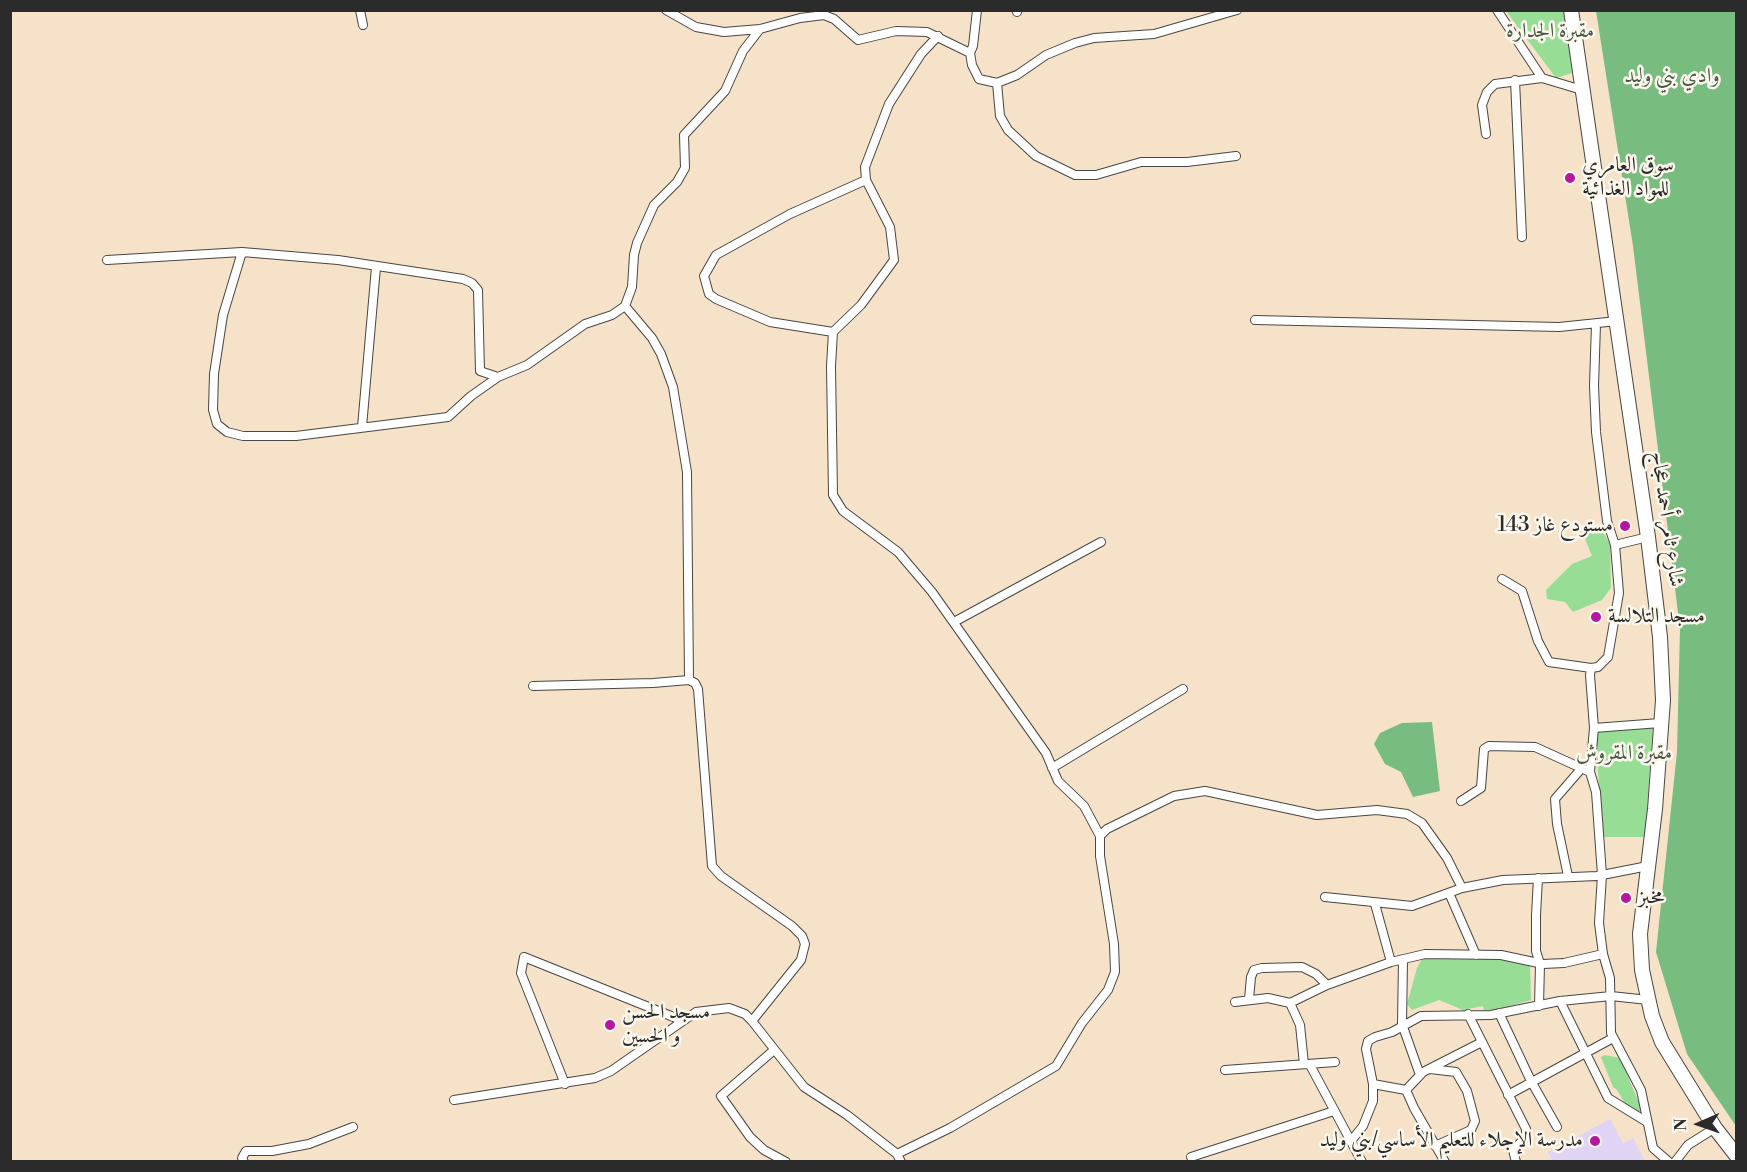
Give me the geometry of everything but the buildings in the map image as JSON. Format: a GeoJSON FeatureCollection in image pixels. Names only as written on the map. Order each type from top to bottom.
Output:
{"type":"FeatureCollection","features":[{"type":"Feature","properties":{"kind":"main road","name":"شارع ثامر أحمد عجاج"},"geometry":{"type":"LineString","coordinates":[[1571,10],[1648,537],[1663,677],[1656,809],[1640,934],[1642,969],[1648,1000],[1669,1057],[1715,1128],[1737,1155]]}},
{"type":"Feature","properties":{"kind":"street"},"geometry":{"type":"LineString","coordinates":[[360,10],[363,25]]}},
{"type":"Feature","properties":{"kind":"street"},"geometry":{"type":"LineString","coordinates":[[666,10],[696,27],[714,32],[760,29],[816,15],[834,19],[858,40],[896,31],[927,32],[970,53]]}},
{"type":"Feature","properties":{"kind":"street"},"geometry":{"type":"LineString","coordinates":[[977,10],[974,46],[970,53],[976,76],[982,81],[997,83],[1017,75],[1046,56],[1075,43],[1094,38],[1134,38],[1154,34],[1237,10]]}},
{"type":"Feature","properties":{"kind":"street"},"geometry":{"type":"LineString","coordinates":[[1497,10],[1542,78]]}},
{"type":"Feature","properties":{"kind":"street"},"geometry":{"type":"LineString","coordinates":[[242,252],[218,340],[213,392],[217,424],[227,432],[243,436],[296,436],[448,417],[471,396],[498,377],[527,365],[585,324],[612,315],[625,306],[632,287],[633,255],[637,243],[654,205],[677,182],[685,168],[684,135],[725,91],[743,51],[760,29]]}},
{"type":"Feature","properties":{"kind":"street"},"geometry":{"type":"LineString","coordinates":[[454,1100],[486,1093],[565,1084],[611,1071],[681,1020],[707,1009],[729,1008],[745,1014],[752,1021],[804,1087],[847,1115],[899,1158],[1056,1066],[1082,1023],[1108,990],[1115,972],[1114,944],[1100,856],[1100,836],[1084,806],[1061,785],[1040,744],[954,622],[898,552],[836,503],[832,470],[833,332],[861,305],[894,260],[890,227],[866,180],[865,167],[890,104],[921,54],[938,36]]}},
{"type":"Feature","properties":{"kind":"street"},"geometry":{"type":"LineString","coordinates":[[1486,134],[1482,105],[1487,93],[1495,84],[1542,78],[1582,90]]}},
{"type":"Feature","properties":{"kind":"street"},"geometry":{"type":"LineString","coordinates":[[1515,80],[1522,237]]}},
{"type":"Feature","properties":{"kind":"street"},"geometry":{"type":"LineString","coordinates":[[997,83],[1000,116],[1008,130],[1036,156],[1075,175],[1096,175],[1141,162],[1187,162],[1236,156]]}},
{"type":"Feature","properties":{"kind":"street"},"geometry":{"type":"LineString","coordinates":[[833,332],[770,322],[716,299],[710,294],[704,276],[716,255],[790,214],[866,180]]}},
{"type":"Feature","properties":{"kind":"street"},"geometry":{"type":"LineString","coordinates":[[107,260],[242,252],[312,257],[472,282],[478,291],[480,371],[498,377]]}},
{"type":"Feature","properties":{"kind":"street"},"geometry":{"type":"LineString","coordinates":[[362,427],[376,267]]}},
{"type":"Feature","properties":{"kind":"street"},"geometry":{"type":"LineString","coordinates":[[625,306],[642,325],[661,354],[673,387],[687,472],[689,680]]}},
{"type":"Feature","properties":{"kind":"street"},"geometry":{"type":"LineString","coordinates":[[1255,320],[1469,327],[1596,324],[1617,321]]}},
{"type":"Feature","properties":{"kind":"street"},"geometry":{"type":"LineString","coordinates":[[1502,579],[1522,591],[1538,642],[1549,662],[1592,668],[1598,667],[1608,657],[1615,627],[1619,593],[1616,545],[1607,521],[1596,432],[1594,386],[1596,324]]}},
{"type":"Feature","properties":{"kind":"street"},"geometry":{"type":"LineString","coordinates":[[1616,545],[1648,537]]}},
{"type":"Feature","properties":{"kind":"street"},"geometry":{"type":"LineString","coordinates":[[954,622],[1101,542]]}},
{"type":"Feature","properties":{"kind":"street"},"geometry":{"type":"LineString","coordinates":[[1592,668],[1594,728],[1590,772],[1596,792],[1602,875],[1599,923],[1603,954],[1610,978],[1610,1029],[1641,1090],[1654,1151],[1669,1161]]}},
{"type":"Feature","properties":{"kind":"street"},"geometry":{"type":"LineString","coordinates":[[533,686],[689,680],[695,683],[698,689],[712,866],[721,876],[792,926],[802,936],[805,944],[801,960],[752,1021]]}},
{"type":"Feature","properties":{"kind":"street"},"geometry":{"type":"LineString","coordinates":[[1052,768],[1183,689]]}},
{"type":"Feature","properties":{"kind":"street"},"geometry":{"type":"LineString","coordinates":[[1594,728],[1660,723]]}},
{"type":"Feature","properties":{"kind":"street"},"geometry":{"type":"LineString","coordinates":[[1461,801],[1480,788],[1484,749],[1490,746],[1534,747],[1590,772]]}},
{"type":"Feature","properties":{"kind":"street"},"geometry":{"type":"LineString","coordinates":[[1568,876],[1557,824],[1555,799],[1581,769]]}},
{"type":"Feature","properties":{"kind":"street"},"geometry":{"type":"LineString","coordinates":[[1100,836],[1107,830],[1174,796],[1195,791],[1244,798],[1317,814],[1392,811],[1407,814],[1422,823],[1447,858],[1462,888]]}},
{"type":"Feature","properties":{"kind":"street"},"geometry":{"type":"LineString","coordinates":[[1325,897],[1375,904],[1412,906],[1462,888],[1538,878],[1602,875],[1648,866]]}},
{"type":"Feature","properties":{"kind":"street"},"geometry":{"type":"LineString","coordinates":[[1538,878],[1536,951],[1540,964],[1539,1006]]}},
{"type":"Feature","properties":{"kind":"street"},"geometry":{"type":"LineString","coordinates":[[1449,893],[1476,955]]}},
{"type":"Feature","properties":{"kind":"street"},"geometry":{"type":"LineString","coordinates":[[1375,904],[1391,962]]}},
{"type":"Feature","properties":{"kind":"street"},"geometry":{"type":"LineString","coordinates":[[1235,1002],[1268,998],[1290,1002],[1327,985],[1391,962],[1432,954],[1521,958],[1540,964],[1564,963],[1603,954]]}},
{"type":"Feature","properties":{"kind":"street"},"geometry":{"type":"LineString","coordinates":[[565,1084],[521,973],[524,957],[681,1020]]}},
{"type":"Feature","properties":{"kind":"street"},"geometry":{"type":"LineString","coordinates":[[1402,960],[1402,1024],[1420,1075]]}},
{"type":"Feature","properties":{"kind":"street"},"geometry":{"type":"LineString","coordinates":[[1249,999],[1251,977],[1254,970],[1262,968],[1302,967],[1316,974],[1327,985]]}},
{"type":"Feature","properties":{"kind":"street"},"geometry":{"type":"LineString","coordinates":[[1351,1141],[1369,1114],[1373,1084],[1368,1059],[1368,1041],[1392,1032],[1402,1024],[1421,1016],[1499,1013],[1560,1001],[1611,996],[1648,1000]]}},
{"type":"Feature","properties":{"kind":"street"},"geometry":{"type":"LineString","coordinates":[[1560,1001],[1608,1098],[1647,1122]]}},
{"type":"Feature","properties":{"kind":"street"},"geometry":{"type":"LineString","coordinates":[[1290,1002],[1300,1025],[1307,1065],[1362,1161]]}},
{"type":"Feature","properties":{"kind":"street"},"geometry":{"type":"LineString","coordinates":[[1499,1013],[1557,1127]]}},
{"type":"Feature","properties":{"kind":"street"},"geometry":{"type":"LineString","coordinates":[[1468,1014],[1480,1043],[1527,1132],[1526,1137],[1514,1150],[1516,1161]]}},
{"type":"Feature","properties":{"kind":"street"},"geometry":{"type":"LineString","coordinates":[[1508,1095],[1613,1038]]}},
{"type":"Feature","properties":{"kind":"street"},"geometry":{"type":"LineString","coordinates":[[1406,1089],[1420,1075],[1480,1043]]}},
{"type":"Feature","properties":{"kind":"street"},"geometry":{"type":"LineString","coordinates":[[774,1050],[721,1096],[750,1137],[764,1150],[786,1161]]}},
{"type":"Feature","properties":{"kind":"street"},"geometry":{"type":"LineString","coordinates":[[1226,1070],[1335,1062]]}},
{"type":"Feature","properties":{"kind":"street"},"geometry":{"type":"LineString","coordinates":[[1430,1069],[1456,1072],[1467,1091],[1475,1121],[1471,1130],[1436,1146]]}},
{"type":"Feature","properties":{"kind":"street"},"geometry":{"type":"LineString","coordinates":[[1373,1084],[1406,1089]]}},
{"type":"Feature","properties":{"kind":"street"},"geometry":{"type":"LineString","coordinates":[[1406,1089],[1445,1161]]}},
{"type":"Feature","properties":{"kind":"street"},"geometry":{"type":"LineString","coordinates":[[1191,1157],[1334,1111]]}},
{"type":"Feature","properties":{"kind":"street"},"geometry":{"type":"LineString","coordinates":[[244,1161],[246,1151],[272,1151],[309,1144],[353,1127]]}},
{"type":"Feature","properties":{"kind":"street"},"geometry":{"type":"LineString","coordinates":[[1675,1161],[1688,1145],[1715,1128]]}},
{"type":"Feature","properties":{"kind":"shaded area","name":"مدرسة الإجلاء للتعليم الأساسي/بني وليد"},"geometry":{"type":"Polygon","coordinates":[[[1610,1119],[1623,1143],[1633,1138],[1645,1161],[1553,1161],[1548,1152],[1610,1119]]]}},
{"type":"Feature","properties":{"kind":"green space","name":"مقبرة الجدارة"},"geometry":{"type":"Polygon","coordinates":[[[1506,11],[1568,11],[1575,72],[1556,78],[1506,11]]]}},
{"type":"Feature","properties":{"kind":"green space","name":"وادي بني وليد"},"geometry":{"type":"Polygon","coordinates":[[[1596,11],[1736,11],[1736,1126],[1687,1054],[1656,952],[1677,752],[1680,629],[1633,246],[1596,11]]]}},
{"type":"Feature","properties":{"kind":"green space"},"geometry":{"type":"Polygon","coordinates":[[[1601,529],[1610,544],[1611,588],[1602,600],[1573,612],[1565,602],[1547,599],[1546,590],[1572,564],[1592,556],[1582,531],[1601,529]]]}},
{"type":"Feature","properties":{"kind":"green space"},"geometry":{"type":"Polygon","coordinates":[[[1432,722],[1440,791],[1413,797],[1401,772],[1385,764],[1374,744],[1380,733],[1402,723],[1432,722]]]}},
{"type":"Feature","properties":{"kind":"green space","name":"مقبرة المقروش"},"geometry":{"type":"Polygon","coordinates":[[[1653,725],[1645,837],[1603,837],[1595,733],[1610,726],[1653,725]]]}},
{"type":"Feature","properties":{"kind":"green space"},"geometry":{"type":"Polygon","coordinates":[[[1442,956],[1503,958],[1530,964],[1531,1000],[1489,1012],[1484,1011],[1483,1006],[1463,1010],[1439,1000],[1412,1010],[1407,1004],[1417,968],[1422,959],[1442,956]]]}},
{"type":"Feature","properties":{"kind":"green space"},"geometry":{"type":"Polygon","coordinates":[[[1605,1055],[1620,1058],[1642,1110],[1634,1113],[1629,1110],[1613,1087],[1601,1057],[1605,1055]]]}},
{"type":"Feature","properties":{"kind":"place","name":"سوق العامري للمواد الغذائية"},"geometry":{"type":"Point","coordinates":[1570,178]}},
{"type":"Feature","properties":{"kind":"place","name":"مستودع غاز 143"},"geometry":{"type":"Point","coordinates":[1625,526]}},
{"type":"Feature","properties":{"kind":"place","name":"مسجد التلالسة"},"geometry":{"type":"Point","coordinates":[1596,617]}},
{"type":"Feature","properties":{"kind":"place","name":"مخبز"},"geometry":{"type":"Point","coordinates":[1626,898]}},
{"type":"Feature","properties":{"kind":"place","name":"مسجد الحسن و الحسين"},"geometry":{"type":"Point","coordinates":[610,1025]}},
{"type":"Feature","properties":{"kind":"place","name":"مدرسة الإجلاء للتعليم الأساسي/بني وليد"},"geometry":{"type":"Point","coordinates":[1595,1141]}}]}
